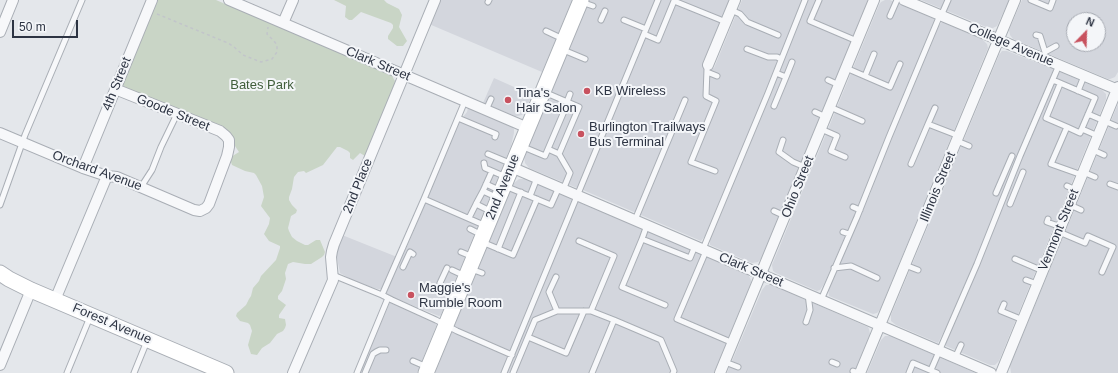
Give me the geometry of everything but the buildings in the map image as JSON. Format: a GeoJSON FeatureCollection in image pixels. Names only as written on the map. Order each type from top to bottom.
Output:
{"type":"FeatureCollection","features":[{"type":"Feature","properties":{"kind":"main road","name":"2nd Avenue"},"geometry":{"type":"LineString","coordinates":[[427,370],[470,265],[480,233],[504,185],[562,44],[584,3]]}},
{"type":"Feature","properties":{"kind":"main road","name":"Forest Avenue"},"geometry":{"type":"LineString","coordinates":[[0,273],[31,290],[220,372]]}},
{"type":"Feature","properties":{"kind":"street"},"geometry":{"type":"LineString","coordinates":[[0,32],[13,0]]}},
{"type":"Feature","properties":{"kind":"street","name":"4th Street"},"geometry":{"type":"LineString","coordinates":[[83,168],[152,0]]}},
{"type":"Feature","properties":{"kind":"street","name":"Clark Street"},"geometry":{"type":"LineString","coordinates":[[229,0],[528,128]]}},
{"type":"Feature","properties":{"kind":"street"},"geometry":{"type":"LineString","coordinates":[[283,23],[292,0]]}},
{"type":"Feature","properties":{"kind":"street","name":"2nd Place"},"geometry":{"type":"LineString","coordinates":[[293,373],[333,280],[331,258],[334,244],[435,0]]}},
{"type":"Feature","properties":{"kind":"street","name":"Ohio Street"},"geometry":{"type":"LineString","coordinates":[[720,373],[874,0]]}},
{"type":"Feature","properties":{"kind":"street","name":"College Avenue"},"geometry":{"type":"LineString","coordinates":[[904,0],[998,40],[1044,55],[1059,65],[1118,89]]}},
{"type":"Feature","properties":{"kind":"street","name":"Illinois Street"},"geometry":{"type":"LineString","coordinates":[[857,372],[880,326],[998,40],[1009,24],[1015,0]]}},
{"type":"Feature","properties":{"kind":"street"},"geometry":{"type":"LineString","coordinates":[[708,69],[734,5]]}},
{"type":"Feature","properties":{"kind":"street","name":"Goode Street"},"geometry":{"type":"LineString","coordinates":[[115,89],[220,131],[229,140],[227,156],[209,204],[206,208],[200,211],[194,210]]}},
{"type":"Feature","properties":{"kind":"street","name":"Vermont Street"},"geometry":{"type":"LineString","coordinates":[[1001,373],[1070,205],[1071,188],[1083,174],[1118,89]]}},
{"type":"Feature","properties":{"kind":"street","name":"Orchard Avenue"},"geometry":{"type":"LineString","coordinates":[[0,133],[83,168],[107,176],[117,177],[194,210]]}},
{"type":"Feature","properties":{"kind":"street"},"geometry":{"type":"LineString","coordinates":[[55,300],[107,176]]}},
{"type":"Feature","properties":{"kind":"street","name":"Clark Street"},"geometry":{"type":"LineString","coordinates":[[504,185],[537,178],[991,373]]}},
{"type":"Feature","properties":{"kind":"street"},"geometry":{"type":"LineString","coordinates":[[0,365],[31,290]]}},
{"type":"Feature","properties":{"kind":"lane"},"geometry":{"type":"LineString","coordinates":[[0,205],[23,142],[82,0]]}},
{"type":"Feature","properties":{"kind":"lane"},"geometry":{"type":"LineString","coordinates":[[504,373],[534,295],[620,96],[658,0]]}},
{"type":"Feature","properties":{"kind":"lane"},"geometry":{"type":"LineString","coordinates":[[624,20],[658,40],[674,0],[726,22]]}},
{"type":"Feature","properties":{"kind":"lane"},"geometry":{"type":"LineString","coordinates":[[733,343],[677,319],[701,249],[728,192],[805,0]]}},
{"type":"Feature","properties":{"kind":"lane"},"geometry":{"type":"LineString","coordinates":[[819,0],[810,21],[857,41]]}},
{"type":"Feature","properties":{"kind":"lane"},"geometry":{"type":"LineString","coordinates":[[890,16],[897,0]]}},
{"type":"Feature","properties":{"kind":"lane"},"geometry":{"type":"LineString","coordinates":[[820,300],[860,210],[886,144],[948,0]]}},
{"type":"Feature","properties":{"kind":"lane"},"geometry":{"type":"LineString","coordinates":[[1031,0],[1050,8],[1053,0]]}},
{"type":"Feature","properties":{"kind":"lane"},"geometry":{"type":"LineString","coordinates":[[734,5],[747,22],[778,36]]}},
{"type":"Feature","properties":{"kind":"lane"},"geometry":{"type":"LineString","coordinates":[[601,20],[605,11]]}},
{"type":"Feature","properties":{"kind":"lane"},"geometry":{"type":"LineString","coordinates":[[546,31],[562,44],[585,59]]}},
{"type":"Feature","properties":{"kind":"lane"},"geometry":{"type":"LineString","coordinates":[[1036,34],[1040,36],[1044,55],[1056,46]]}},
{"type":"Feature","properties":{"kind":"lane"},"geometry":{"type":"LineString","coordinates":[[747,49],[768,57],[778,57],[781,59]]}},
{"type":"Feature","properties":{"kind":"lane"},"geometry":{"type":"LineString","coordinates":[[865,76],[874,54]]}},
{"type":"Feature","properties":{"kind":"lane"},"geometry":{"type":"LineString","coordinates":[[774,106],[792,62]]}},
{"type":"Feature","properties":{"kind":"lane"},"geometry":{"type":"LineString","coordinates":[[846,68],[890,87],[900,64]]}},
{"type":"Feature","properties":{"kind":"lane"},"geometry":{"type":"LineString","coordinates":[[931,370],[960,296],[977,264],[1006,189],[1059,65]]}},
{"type":"Feature","properties":{"kind":"lane"},"geometry":{"type":"LineString","coordinates":[[708,69],[717,76]]}},
{"type":"Feature","properties":{"kind":"lane"},"geometry":{"type":"LineString","coordinates":[[708,69],[706,96],[716,101],[691,162],[715,171]]}},
{"type":"Feature","properties":{"kind":"lane"},"geometry":{"type":"LineString","coordinates":[[776,73],[786,77]]}},
{"type":"Feature","properties":{"kind":"lane"},"geometry":{"type":"LineString","coordinates":[[1078,91],[1084,76]]}},
{"type":"Feature","properties":{"kind":"lane"},"geometry":{"type":"LineString","coordinates":[[828,80],[840,84]]}},
{"type":"Feature","properties":{"kind":"lane"},"geometry":{"type":"LineString","coordinates":[[1053,80],[1095,98],[1080,133],[1046,118],[1060,84]]}},
{"type":"Feature","properties":{"kind":"lane"},"geometry":{"type":"LineString","coordinates":[[543,92],[579,107],[559,154]]}},
{"type":"Feature","properties":{"kind":"lane"},"geometry":{"type":"LineString","coordinates":[[520,146],[545,156],[570,94]]}},
{"type":"Feature","properties":{"kind":"lane"},"geometry":{"type":"LineString","coordinates":[[486,110],[491,99]]}},
{"type":"Feature","properties":{"kind":"lane"},"geometry":{"type":"LineString","coordinates":[[635,220],[685,100]]}},
{"type":"Feature","properties":{"kind":"lane"},"geometry":{"type":"LineString","coordinates":[[382,295],[465,101]]}},
{"type":"Feature","properties":{"kind":"lane"},"geometry":{"type":"LineString","coordinates":[[911,164],[935,108]]}},
{"type":"Feature","properties":{"kind":"lane"},"geometry":{"type":"LineString","coordinates":[[815,112],[828,112],[862,121]]}},
{"type":"Feature","properties":{"kind":"lane"},"geometry":{"type":"LineString","coordinates":[[141,187],[152,170],[177,114]]}},
{"type":"Feature","properties":{"kind":"lane"},"geometry":{"type":"LineString","coordinates":[[1088,114],[1116,126]]}},
{"type":"Feature","properties":{"kind":"lane"},"geometry":{"type":"LineString","coordinates":[[458,118],[496,134],[495,137]]}},
{"type":"Feature","properties":{"kind":"lane"},"geometry":{"type":"LineString","coordinates":[[928,124],[969,146]]}},
{"type":"Feature","properties":{"kind":"lane"},"geometry":{"type":"LineString","coordinates":[[1067,127],[1051,164],[1095,177]]}},
{"type":"Feature","properties":{"kind":"lane"},"geometry":{"type":"LineString","coordinates":[[1082,128],[1098,136]]}},
{"type":"Feature","properties":{"kind":"lane"},"geometry":{"type":"LineString","coordinates":[[821,129],[837,136],[831,150],[845,157]]}},
{"type":"Feature","properties":{"kind":"lane"},"geometry":{"type":"LineString","coordinates":[[784,140],[778,152],[793,162],[805,167]]}},
{"type":"Feature","properties":{"kind":"lane"},"geometry":{"type":"LineString","coordinates":[[486,184],[504,185],[551,205],[570,173],[559,154],[548,149]]}},
{"type":"Feature","properties":{"kind":"lane"},"geometry":{"type":"LineString","coordinates":[[1092,150],[1104,154]]}},
{"type":"Feature","properties":{"kind":"lane"},"geometry":{"type":"LineString","coordinates":[[488,154],[504,185]]}},
{"type":"Feature","properties":{"kind":"lane"},"geometry":{"type":"LineString","coordinates":[[996,193],[1012,156]]}},
{"type":"Feature","properties":{"kind":"lane"},"geometry":{"type":"LineString","coordinates":[[484,163],[485,168],[492,171],[504,185]]}},
{"type":"Feature","properties":{"kind":"lane"},"geometry":{"type":"LineString","coordinates":[[469,218],[492,171]]}},
{"type":"Feature","properties":{"kind":"lane"},"geometry":{"type":"LineString","coordinates":[[1010,204],[1023,172]]}},
{"type":"Feature","properties":{"kind":"lane"},"geometry":{"type":"LineString","coordinates":[[530,196],[537,178]]}},
{"type":"Feature","properties":{"kind":"lane"},"geometry":{"type":"LineString","coordinates":[[1110,184],[1118,187]]}},
{"type":"Feature","properties":{"kind":"lane"},"geometry":{"type":"LineString","coordinates":[[483,191],[504,185]]}},
{"type":"Feature","properties":{"kind":"lane"},"geometry":{"type":"LineString","coordinates":[[476,204],[504,185]]}},
{"type":"Feature","properties":{"kind":"lane"},"geometry":{"type":"LineString","coordinates":[[999,186],[1006,189]]}},
{"type":"Feature","properties":{"kind":"lane"},"geometry":{"type":"LineString","coordinates":[[498,249],[521,192]]}},
{"type":"Feature","properties":{"kind":"lane"},"geometry":{"type":"LineString","coordinates":[[424,199],[469,218],[480,233],[498,249],[513,255],[537,199]]}},
{"type":"Feature","properties":{"kind":"lane"},"geometry":{"type":"LineString","coordinates":[[1070,205],[1081,210]]}},
{"type":"Feature","properties":{"kind":"lane"},"geometry":{"type":"LineString","coordinates":[[853,207],[860,210]]}},
{"type":"Feature","properties":{"kind":"lane"},"geometry":{"type":"LineString","coordinates":[[774,211],[785,216]]}},
{"type":"Feature","properties":{"kind":"lane"},"geometry":{"type":"LineString","coordinates":[[1048,219],[1047,222],[1085,243],[1088,236],[1113,247],[1102,272]]}},
{"type":"Feature","properties":{"kind":"lane"},"geometry":{"type":"LineString","coordinates":[[647,225],[622,287],[665,305]]}},
{"type":"Feature","properties":{"kind":"lane"},"geometry":{"type":"LineString","coordinates":[[843,232],[849,234]]}},
{"type":"Feature","properties":{"kind":"lane"},"geometry":{"type":"LineString","coordinates":[[642,239],[690,258],[701,249]]}},
{"type":"Feature","properties":{"kind":"lane"},"geometry":{"type":"LineString","coordinates":[[579,241],[614,256],[591,311]]}},
{"type":"Feature","properties":{"kind":"lane"},"geometry":{"type":"LineString","coordinates":[[393,270],[404,267],[410,252],[413,254]]}},
{"type":"Feature","properties":{"kind":"lane"},"geometry":{"type":"LineString","coordinates":[[1015,259],[1043,271]]}},
{"type":"Feature","properties":{"kind":"lane"},"geometry":{"type":"LineString","coordinates":[[440,283],[449,269],[470,265]]}},
{"type":"Feature","properties":{"kind":"lane"},"geometry":{"type":"LineString","coordinates":[[905,265],[918,270]]}},
{"type":"Feature","properties":{"kind":"lane"},"geometry":{"type":"LineString","coordinates":[[834,268],[851,266],[878,278]]}},
{"type":"Feature","properties":{"kind":"lane"},"geometry":{"type":"LineString","coordinates":[[333,275],[382,295],[457,331],[512,355]]}},
{"type":"Feature","properties":{"kind":"lane"},"geometry":{"type":"LineString","coordinates":[[556,277],[549,292],[557,311]]}},
{"type":"Feature","properties":{"kind":"lane"},"geometry":{"type":"LineString","coordinates":[[1026,280],[1037,284]]}},
{"type":"Feature","properties":{"kind":"lane"},"geometry":{"type":"LineString","coordinates":[[806,322],[810,310],[808,294]]}},
{"type":"Feature","properties":{"kind":"lane"},"geometry":{"type":"LineString","coordinates":[[357,373],[388,298]]}},
{"type":"Feature","properties":{"kind":"lane"},"geometry":{"type":"LineString","coordinates":[[1004,304],[1001,311],[1023,320]]}},
{"type":"Feature","properties":{"kind":"lane"},"geometry":{"type":"LineString","coordinates":[[513,373],[535,320],[557,311],[591,311],[661,340],[674,371],[673,373]]}},
{"type":"Feature","properties":{"kind":"lane"},"geometry":{"type":"LineString","coordinates":[[528,337],[566,353],[584,311]]}},
{"type":"Feature","properties":{"kind":"lane"},"geometry":{"type":"LineString","coordinates":[[67,373],[91,316]]}},
{"type":"Feature","properties":{"kind":"lane"},"geometry":{"type":"LineString","coordinates":[[594,372],[614,320]]}},
{"type":"Feature","properties":{"kind":"lane"},"geometry":{"type":"LineString","coordinates":[[134,373],[148,340]]}},
{"type":"Feature","properties":{"kind":"lane"},"geometry":{"type":"LineString","coordinates":[[955,358],[961,344]]}},
{"type":"Feature","properties":{"kind":"lane"},"geometry":{"type":"LineString","coordinates":[[364,373],[373,354],[380,350],[386,350]]}},
{"type":"Feature","properties":{"kind":"lane"},"geometry":{"type":"LineString","coordinates":[[412,361],[427,370]]}},
{"type":"Feature","properties":{"kind":"lane"},"geometry":{"type":"LineString","coordinates":[[725,362],[738,367]]}},
{"type":"Feature","properties":{"kind":"lane"},"geometry":{"type":"LineString","coordinates":[[909,373],[913,363],[937,373]]}},
{"type":"Feature","properties":{"kind":"path"},"geometry":{"type":"LineString","coordinates":[[156,14],[228,43],[243,55],[261,62],[272,59],[277,52],[277,45],[267,34],[270,23]]}},
{"type":"Feature","properties":{"kind":"shaded area"},"geometry":{"type":"Polygon","coordinates":[[[439,0],[572,0],[542,72],[429,24],[439,0]]]}},
{"type":"Feature","properties":{"kind":"shaded area"},"geometry":{"type":"Polygon","coordinates":[[[589,0],[656,0],[577,188],[529,168],[525,163],[524,156],[589,0]]]}},
{"type":"Feature","properties":{"kind":"shaded area"},"geometry":{"type":"Polygon","coordinates":[[[661,0],[729,0],[703,63],[714,68],[742,0],[802,0],[758,110],[705,236],[701,241],[583,190],[583,186],[661,0]]]}},
{"type":"Feature","properties":{"kind":"shaded area"},"geometry":{"type":"Polygon","coordinates":[[[807,0],[868,0],[762,258],[758,262],[752,263],[710,245],[710,238],[807,0]]]}},
{"type":"Feature","properties":{"kind":"shaded area"},"geometry":{"type":"Polygon","coordinates":[[[885,0],[890,0],[934,19],[934,26],[886,136],[855,216],[824,284],[820,290],[817,291],[776,273],[773,271],[772,265],[879,5],[885,0]]]}},
{"type":"Feature","properties":{"kind":"shaded area"},"geometry":{"type":"Polygon","coordinates":[[[921,0],[1009,0],[997,26],[991,29],[921,0]]]}},
{"type":"Feature","properties":{"kind":"shaded area"},"geometry":{"type":"Polygon","coordinates":[[[1022,0],[1118,0],[1118,72],[1115,77],[1108,79],[1013,39],[1009,30],[1022,0]]]}},
{"type":"Feature","properties":{"kind":"shaded area"},"geometry":{"type":"Polygon","coordinates":[[[942,22],[982,39],[987,44],[988,48],[880,310],[873,314],[829,296],[828,288],[870,194],[879,166],[938,27],[942,22]]]}},
{"type":"Feature","properties":{"kind":"shaded area"},"geometry":{"type":"Polygon","coordinates":[[[1002,51],[1007,51],[1053,69],[1053,75],[975,264],[955,310],[938,343],[896,325],[891,321],[891,315],[999,55],[1002,51]]]}},
{"type":"Feature","properties":{"kind":"shaded area"},"geometry":{"type":"Polygon","coordinates":[[[1060,72],[1102,90],[1106,94],[1106,99],[999,361],[995,365],[990,365],[946,346],[945,342],[1056,77],[1060,72]]]}},
{"type":"Feature","properties":{"kind":"shaded area"},"geometry":{"type":"Polygon","coordinates":[[[494,78],[532,95],[522,115],[515,116],[483,103],[494,78]]]}},
{"type":"Feature","properties":{"kind":"shaded area"},"geometry":{"type":"Polygon","coordinates":[[[1118,104],[1118,373],[1011,373],[1010,366],[1118,104]]]}},
{"type":"Feature","properties":{"kind":"shaded area"},"geometry":{"type":"Polygon","coordinates":[[[468,108],[512,127],[514,129],[514,133],[511,146],[441,315],[439,316],[387,295],[386,292],[410,240],[459,122],[467,112],[468,108]]]}},
{"type":"Feature","properties":{"kind":"shaded area"},"geometry":{"type":"Polygon","coordinates":[[[519,179],[525,179],[572,199],[572,201],[556,244],[502,373],[435,373],[513,184],[519,179]]]}},
{"type":"Feature","properties":{"kind":"shaded area"},"geometry":{"type":"Polygon","coordinates":[[[578,202],[743,272],[749,276],[751,283],[714,373],[507,373],[576,203],[578,202]]]}},
{"type":"Feature","properties":{"kind":"shaded area"},"geometry":{"type":"Polygon","coordinates":[[[342,235],[397,257],[382,289],[354,281],[340,273],[336,253],[342,235]]]}},
{"type":"Feature","properties":{"kind":"shaded area"},"geometry":{"type":"Polygon","coordinates":[[[766,285],[772,285],[868,327],[870,334],[854,373],[727,373],[762,290],[766,285]]]}},
{"type":"Feature","properties":{"kind":"shaded area"},"geometry":{"type":"Polygon","coordinates":[[[390,302],[437,324],[417,373],[360,373],[390,302]]]}},
{"type":"Feature","properties":{"kind":"shaded area"},"geometry":{"type":"Polygon","coordinates":[[[885,336],[891,336],[976,373],[867,373],[881,340],[885,336]]]}},
{"type":"Feature","properties":{"kind":"green space","name":"Bates Park"},"geometry":{"type":"Polygon","coordinates":[[[158,0],[216,0],[388,74],[392,76],[395,81],[365,156],[360,153],[353,160],[350,158],[350,153],[348,151],[337,147],[323,165],[306,173],[304,171],[298,172],[294,177],[289,200],[297,210],[296,213],[291,216],[288,228],[289,231],[292,237],[305,245],[308,245],[316,240],[320,240],[325,252],[322,257],[311,264],[293,262],[288,264],[285,273],[286,279],[282,291],[278,296],[278,299],[286,305],[279,315],[279,318],[285,319],[285,328],[277,334],[270,343],[262,348],[257,355],[251,354],[248,345],[252,331],[250,325],[240,321],[236,316],[237,313],[246,305],[253,288],[261,276],[276,260],[280,248],[280,246],[269,241],[264,234],[270,218],[261,206],[264,197],[262,186],[254,173],[232,165],[230,159],[231,157],[239,152],[235,146],[232,145],[232,142],[122,86],[158,0]]]}},
{"type":"Feature","properties":{"kind":"green space"},"geometry":{"type":"Polygon","coordinates":[[[334,0],[384,0],[399,9],[402,15],[399,27],[407,41],[403,46],[397,46],[388,39],[388,36],[393,28],[391,23],[361,12],[352,20],[349,20],[345,17],[346,6],[334,0]]]}},
{"type":"Feature","properties":{"kind":"place","name":"KB Wireless"},"geometry":{"type":"Point","coordinates":[587,91]}},
{"type":"Feature","properties":{"kind":"place","name":"Tina's Hair Salon"},"geometry":{"type":"Point","coordinates":[508,100]}},
{"type":"Feature","properties":{"kind":"place","name":"Burlington Trailways Bus Terminal"},"geometry":{"type":"Point","coordinates":[581,134]}},
{"type":"Feature","properties":{"kind":"place","name":"Maggie's Rumble Room"},"geometry":{"type":"Point","coordinates":[411,295]}}]}
